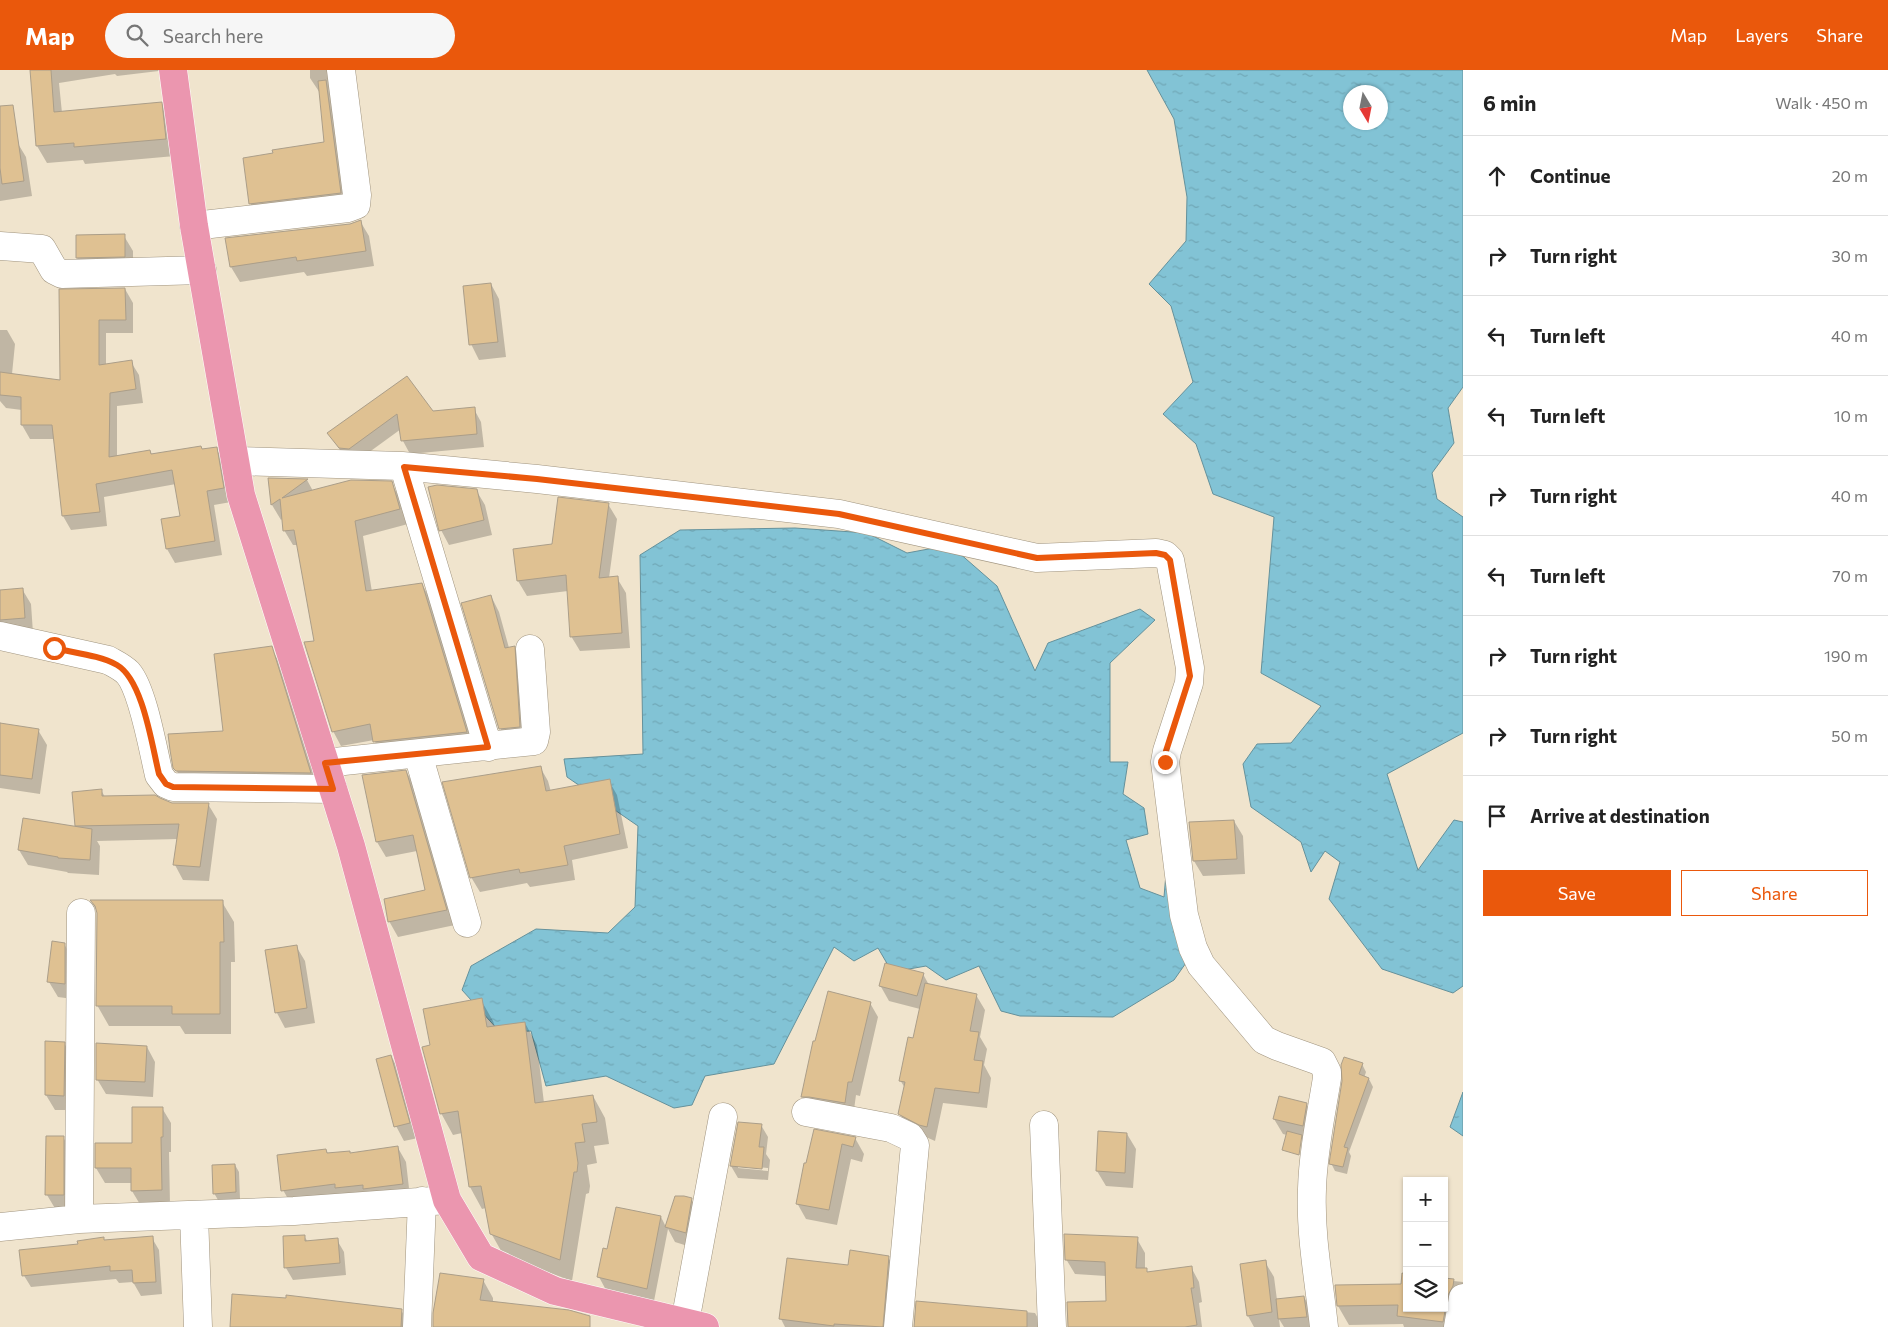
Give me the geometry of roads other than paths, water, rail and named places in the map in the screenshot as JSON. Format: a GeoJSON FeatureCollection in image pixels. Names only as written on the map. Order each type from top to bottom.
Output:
{"type":"FeatureCollection","features":[{"type":"Feature","properties":{"kind":"main road"},"geometry":{"type":"LineString","coordinates":[[173,70],[194,226],[241,495],[351,846],[434,1201],[481,1257],[555,1291],[695,1325]]}},
{"type":"Feature","properties":{"kind":"street"},"geometry":{"type":"LineString","coordinates":[[194,226],[348,208],[356,205],[357,195],[341,70]]}},
{"type":"Feature","properties":{"kind":"street"},"geometry":{"type":"LineString","coordinates":[[0,246],[42,249],[54,270],[62,274],[202,270]]}},
{"type":"Feature","properties":{"kind":"street"},"geometry":{"type":"LineString","coordinates":[[235,461],[404,467],[537,479],[839,514],[1037,558],[1156,553],[1165,555],[1170,560],[1190,668],[1189,682],[1166,751],[1165,762],[1181,898],[1193,948],[1202,965],[1264,1040],[1322,1062],[1327,1072],[1313,1163],[1312,1190],[1312,1219],[1324,1327]]}},
{"type":"Feature","properties":{"kind":"street"},"geometry":{"type":"LineString","coordinates":[[404,467],[488,747]]}},
{"type":"Feature","properties":{"kind":"street"},"geometry":{"type":"LineString","coordinates":[[0,636],[108,660],[129,674],[140,695],[159,774],[166,784],[173,787],[333,789]]}},
{"type":"Feature","properties":{"kind":"street"},"geometry":{"type":"LineString","coordinates":[[325,763],[532,742],[536,738],[530,649]]}},
{"type":"Feature","properties":{"kind":"street"},"geometry":{"type":"LineString","coordinates":[[418,754],[467,923]]}},
{"type":"Feature","properties":{"kind":"street"},"geometry":{"type":"LineString","coordinates":[[79,1219],[81,913]]}},
{"type":"Feature","properties":{"kind":"street"},"geometry":{"type":"LineString","coordinates":[[806,1112],[891,1128],[910,1137],[915,1146],[898,1327]]}},
{"type":"Feature","properties":{"kind":"street"},"geometry":{"type":"LineString","coordinates":[[695,1325],[722,1117]]}},
{"type":"Feature","properties":{"kind":"street"},"geometry":{"type":"LineString","coordinates":[[1044,1125],[1052,1327]]}},
{"type":"Feature","properties":{"kind":"street"},"geometry":{"type":"LineString","coordinates":[[0,1227],[79,1219],[294,1211],[434,1201],[417,1327]]}},
{"type":"Feature","properties":{"kind":"street"},"geometry":{"type":"LineString","coordinates":[[194,1215],[198,1327]]}},
{"type":"Feature","properties":{"kind":"street"},"geometry":{"type":"LineString","coordinates":[[1458,1327],[1463,1298]]}},
{"type":"Feature","properties":{"kind":"water"},"geometry":{"type":"Polygon","coordinates":[[[1147,70],[1463,70],[1463,387],[1448,408],[1454,443],[1432,473],[1437,499],[1463,517],[1463,733],[1387,774],[1418,870],[1454,820],[1463,822],[1463,986],[1453,993],[1382,969],[1329,899],[1340,862],[1325,851],[1311,872],[1301,842],[1251,807],[1243,764],[1257,744],[1291,743],[1321,706],[1261,673],[1274,517],[1213,494],[1196,444],[1163,414],[1193,382],[1171,306],[1149,284],[1186,241],[1187,197],[1174,119],[1147,70]]]}},
{"type":"Feature","properties":{"kind":"water"},"geometry":{"type":"Polygon","coordinates":[[[795,528],[867,533],[907,553],[950,545],[997,586],[1035,671],[1048,643],[1140,609],[1155,620],[1110,663],[1110,762],[1128,762],[1123,794],[1144,808],[1148,834],[1126,840],[1140,888],[1164,897],[1167,862],[1181,917],[1202,940],[1174,980],[1113,1017],[1020,1016],[1001,1011],[979,966],[946,980],[926,966],[892,972],[878,948],[854,961],[834,947],[774,1064],[705,1076],[692,1105],[674,1108],[606,1076],[546,1086],[531,1031],[500,1032],[462,990],[471,966],[536,929],[608,933],[635,907],[638,826],[567,777],[564,759],[643,754],[640,555],[680,530],[795,528]]]}},
{"type":"Feature","properties":{"kind":"water"},"geometry":{"type":"Polygon","coordinates":[[[1463,1092],[1463,1136],[1450,1127],[1463,1092]]]}}]}
